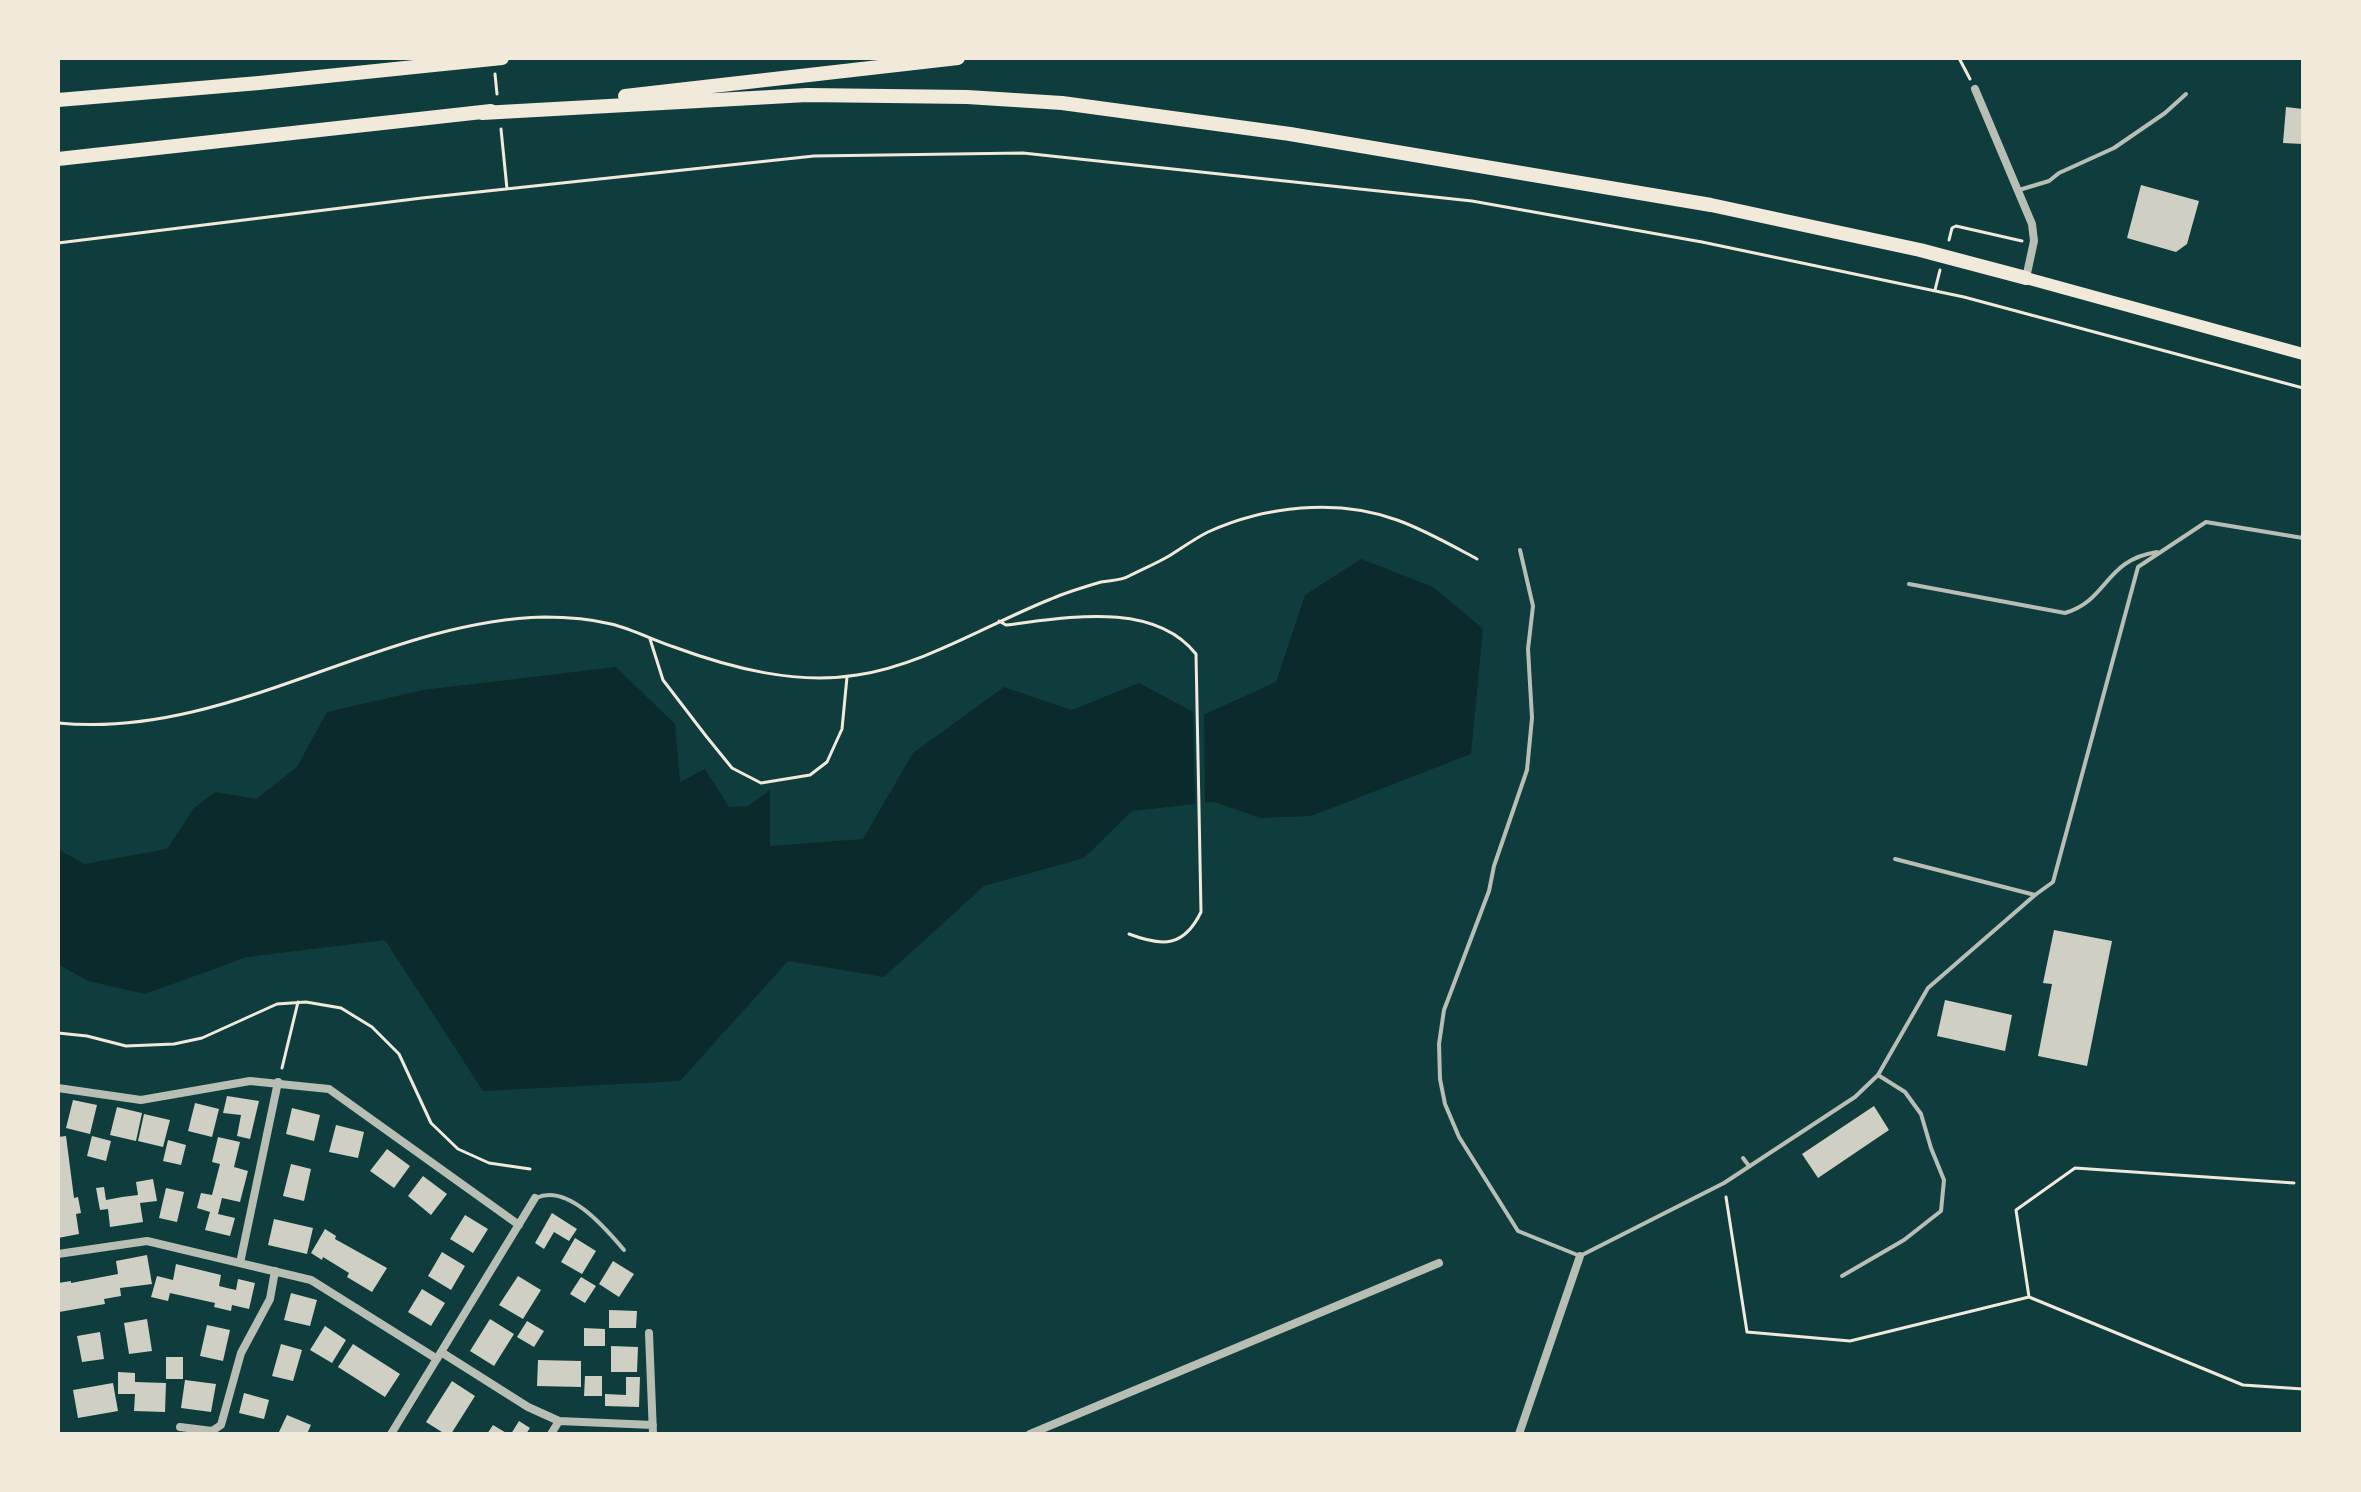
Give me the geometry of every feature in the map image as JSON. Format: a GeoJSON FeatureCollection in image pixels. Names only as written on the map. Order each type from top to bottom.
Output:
{"type":"FeatureCollection","features":[{"type":"Feature","properties":{"kind":"highway"},"geometry":{"type":"LineString","coordinates":[[58,100],[502,58]]}},
{"type":"Feature","properties":{"kind":"highway"},"geometry":{"type":"LineString","coordinates":[[58,159],[958,58]]}},
{"type":"Feature","properties":{"kind":"highway"},"geometry":{"type":"LineString","coordinates":[[494,111],[807,95],[967,97],[1062,103],[1290,134],[1711,205],[1920,250],[2026,278]]}},
{"type":"Feature","properties":{"kind":"main road"},"geometry":{"type":"LineString","coordinates":[[2026,278],[2303,354]]}},
{"type":"Feature","properties":{"kind":"street"},"geometry":{"type":"LineString","coordinates":[[1975,89],[2031,221],[2034,235],[2026,278]]}},
{"type":"Feature","properties":{"kind":"street"},"geometry":{"type":"LineString","coordinates":[[58,1088],[141,1100],[250,1081],[329,1089],[519,1225]]}},
{"type":"Feature","properties":{"kind":"street"},"geometry":{"type":"LineString","coordinates":[[240,1263],[278,1082]]}},
{"type":"Feature","properties":{"kind":"street"},"geometry":{"type":"LineString","coordinates":[[391,1434],[535,1198]]}},
{"type":"Feature","properties":{"kind":"street"},"geometry":{"type":"LineString","coordinates":[[58,1254],[144,1241],[311,1280],[528,1407],[559,1421],[653,1430],[649,1333]]}},
{"type":"Feature","properties":{"kind":"street"},"geometry":{"type":"LineString","coordinates":[[1519,1434],[1580,1256]]}},
{"type":"Feature","properties":{"kind":"street"},"geometry":{"type":"LineString","coordinates":[[1030,1434],[1439,1263]]}},
{"type":"Feature","properties":{"kind":"street"},"geometry":{"type":"LineString","coordinates":[[180,1427],[212,1431],[221,1425],[241,1353],[270,1299],[275,1271]]}},
{"type":"Feature","properties":{"kind":"street"},"geometry":{"type":"LineString","coordinates":[[551,1434],[559,1421]]}},
{"type":"Feature","properties":{"kind":"lane"},"geometry":{"type":"LineString","coordinates":[[2017,191],[2045,183],[2059,173],[2114,148],[2165,113],[2186,94]]}},
{"type":"Feature","properties":{"kind":"lane"},"geometry":{"type":"LineString","coordinates":[[1520,550],[1533,606],[1528,649],[1532,718],[1529,762],[1494,866],[1489,891],[1444,1010],[1439,1044],[1440,1079],[1445,1104],[1459,1137],[1518,1231],[1580,1256],[1724,1183],[1855,1097],[1878,1075],[1928,988],[2053,882],[2138,567],[2206,522],[2303,538]]}},
{"type":"Feature","properties":{"kind":"lane"},"geometry":{"type":"LineString","coordinates":[[1909,584],[2065,613],[2085,605],[2120,566],[2141,555],[2161,552]]}},
{"type":"Feature","properties":{"kind":"lane"},"geometry":{"type":"LineString","coordinates":[[1895,859],[2035,895]]}},
{"type":"Feature","properties":{"kind":"lane"},"geometry":{"type":"LineString","coordinates":[[1842,1276],[1904,1240],[1941,1211],[1944,1180],[1921,1114],[1905,1092],[1878,1075]]}},
{"type":"Feature","properties":{"kind":"lane"},"geometry":{"type":"LineString","coordinates":[[1743,1158],[1749,1166]]}},
{"type":"Feature","properties":{"kind":"lane"},"geometry":{"type":"LineString","coordinates":[[535,1198],[546,1194],[564,1198],[583,1209],[604,1226],[624,1250]]}},
{"type":"Feature","properties":{"kind":"path"},"geometry":{"type":"LineString","coordinates":[[1959,58],[1975,89]]}},
{"type":"Feature","properties":{"kind":"path"},"geometry":{"type":"LineString","coordinates":[[58,243],[422,198],[814,156],[1023,153],[1472,201],[1542,212],[1964,297],[2303,388]]}},
{"type":"Feature","properties":{"kind":"path"},"geometry":{"type":"LineString","coordinates":[[58,723],[119,723],[229,702],[460,626],[545,617],[610,623],[650,639],[759,672],[825,678],[847,676],[899,664],[1067,593],[1105,581],[1120,580],[1166,558],[1203,534],[1235,521],[1306,508],[1361,510],[1395,519],[1477,559]]}},
{"type":"Feature","properties":{"kind":"path"},"geometry":{"type":"LineString","coordinates":[[999,621],[1006,625],[1061,619],[1133,619],[1160,628],[1196,652],[1201,912],[1196,923],[1183,936],[1167,942],[1129,934]]}},
{"type":"Feature","properties":{"kind":"path"},"geometry":{"type":"LineString","coordinates":[[650,639],[663,680],[706,736],[732,768],[761,783],[810,775],[827,762],[842,729],[847,676]]}},
{"type":"Feature","properties":{"kind":"path"},"geometry":{"type":"LineString","coordinates":[[278,1082],[298,1002]]}},
{"type":"Feature","properties":{"kind":"path"},"geometry":{"type":"LineString","coordinates":[[58,1033],[87,1036],[126,1046],[174,1044],[202,1038],[277,1004],[298,1002],[341,1008],[372,1027],[399,1054],[431,1123],[458,1149],[489,1163],[530,1169]]}},
{"type":"Feature","properties":{"kind":"path"},"geometry":{"type":"LineString","coordinates":[[2029,1297],[2016,1210],[2075,1168],[2294,1183]]}},
{"type":"Feature","properties":{"kind":"path"},"geometry":{"type":"LineString","coordinates":[[1724,1183],[1747,1332],[1850,1341],[2029,1297],[2243,1385],[2303,1389]]}},
{"type":"Feature","properties":{"kind":"water"},"geometry":{"type":"Polygon","coordinates":[[[1361,559],[1433,587],[1483,629],[1471,754],[1311,816],[1261,818],[1214,802],[1132,811],[1084,858],[984,886],[884,977],[788,961],[680,1081],[483,1091],[385,940],[247,957],[145,994],[88,981],[58,964],[58,849],[84,864],[167,849],[194,808],[215,792],[256,799],[297,767],[327,712],[423,690],[616,667],[675,724],[680,782],[705,769],[729,807],[748,806],[770,790],[770,846],[863,839],[913,753],[1004,687],[1072,710],[1139,683],[1201,716],[1276,682],[1305,595],[1361,559]]]}},
{"type":"Feature","properties":{"kind":"pier"},"geometry":{"type":"Polygon","coordinates":[[[1193,707],[1204,710],[1205,807],[1195,808],[1193,707]]]}},
{"type":"Feature","properties":{"kind":"building"},"geometry":{"type":"Polygon","coordinates":[[[2286,107],[2303,109],[2303,144],[2283,143],[2286,107]]]}},
{"type":"Feature","properties":{"kind":"building"},"geometry":{"type":"Polygon","coordinates":[[[2141,185],[2199,201],[2187,244],[2176,252],[2127,238],[2141,185]]]}},
{"type":"Feature","properties":{"kind":"building"},"geometry":{"type":"Polygon","coordinates":[[[2054,930],[2112,941],[2087,1066],[2038,1056],[2052,984],[2043,983],[2054,930]]]}},
{"type":"Feature","properties":{"kind":"building"},"geometry":{"type":"Polygon","coordinates":[[[1945,1000],[2012,1015],[2005,1051],[1937,1036],[1945,1000]]]}},
{"type":"Feature","properties":{"kind":"building"},"geometry":{"type":"Polygon","coordinates":[[[227,1096],[259,1101],[250,1139],[237,1136],[241,1115],[223,1113],[227,1096]]]}},
{"type":"Feature","properties":{"kind":"building"},"geometry":{"type":"Polygon","coordinates":[[[73,1100],[97,1105],[90,1134],[66,1128],[73,1100]]]}},
{"type":"Feature","properties":{"kind":"building"},"geometry":{"type":"Polygon","coordinates":[[[195,1103],[219,1109],[212,1137],[188,1131],[195,1103]]]}},
{"type":"Feature","properties":{"kind":"building"},"geometry":{"type":"Polygon","coordinates":[[[1874,1106],[1889,1130],[1818,1178],[1802,1154],[1874,1106]]]}},
{"type":"Feature","properties":{"kind":"building"},"geometry":{"type":"Polygon","coordinates":[[[117,1107],[142,1113],[136,1141],[110,1135],[117,1107]]]}},
{"type":"Feature","properties":{"kind":"building"},"geometry":{"type":"Polygon","coordinates":[[[292,1108],[320,1115],[314,1141],[286,1134],[292,1108]]]}},
{"type":"Feature","properties":{"kind":"building"},"geometry":{"type":"Polygon","coordinates":[[[144,1114],[170,1120],[163,1147],[138,1141],[144,1114]]]}},
{"type":"Feature","properties":{"kind":"building"},"geometry":{"type":"Polygon","coordinates":[[[336,1125],[364,1132],[358,1158],[329,1152],[336,1125]]]}},
{"type":"Feature","properties":{"kind":"building"},"geometry":{"type":"Polygon","coordinates":[[[66,1136],[74,1198],[78,1197],[81,1213],[76,1214],[79,1234],[58,1238],[58,1137],[66,1136]]]}},
{"type":"Feature","properties":{"kind":"building"},"geometry":{"type":"Polygon","coordinates":[[[92,1136],[111,1141],[106,1161],[87,1156],[92,1136]]]}},
{"type":"Feature","properties":{"kind":"building"},"geometry":{"type":"Polygon","coordinates":[[[218,1137],[240,1142],[234,1167],[248,1171],[240,1202],[222,1198],[218,1214],[235,1218],[230,1236],[205,1230],[210,1212],[197,1208],[201,1193],[212,1195],[220,1164],[212,1162],[218,1137]]]}},
{"type":"Feature","properties":{"kind":"building"},"geometry":{"type":"Polygon","coordinates":[[[168,1140],[186,1145],[181,1165],[163,1161],[168,1140]]]}},
{"type":"Feature","properties":{"kind":"building"},"geometry":{"type":"Polygon","coordinates":[[[387,1149],[410,1166],[394,1188],[370,1171],[387,1149]]]}},
{"type":"Feature","properties":{"kind":"building"},"geometry":{"type":"Polygon","coordinates":[[[291,1164],[311,1169],[304,1201],[283,1196],[291,1164]]]}},
{"type":"Feature","properties":{"kind":"building"},"geometry":{"type":"Polygon","coordinates":[[[423,1176],[447,1194],[431,1215],[408,1196],[423,1176]]]}},
{"type":"Feature","properties":{"kind":"building"},"geometry":{"type":"Polygon","coordinates":[[[153,1179],[157,1201],[140,1203],[143,1222],[110,1227],[108,1209],[100,1210],[96,1188],[104,1187],[106,1200],[138,1195],[136,1182],[153,1179]]]}},
{"type":"Feature","properties":{"kind":"building"},"geometry":{"type":"Polygon","coordinates":[[[166,1188],[184,1192],[177,1222],[159,1218],[166,1188]]]}},
{"type":"Feature","properties":{"kind":"building"},"geometry":{"type":"Polygon","coordinates":[[[552,1213],[577,1229],[569,1241],[554,1232],[544,1249],[535,1243],[552,1213]]]}},
{"type":"Feature","properties":{"kind":"building"},"geometry":{"type":"Polygon","coordinates":[[[465,1215],[488,1229],[473,1253],[450,1239],[465,1215]]]}},
{"type":"Feature","properties":{"kind":"building"},"geometry":{"type":"Polygon","coordinates":[[[274,1219],[313,1228],[307,1254],[268,1245],[274,1219]]]}},
{"type":"Feature","properties":{"kind":"building"},"geometry":{"type":"Polygon","coordinates":[[[325,1229],[336,1236],[335,1239],[387,1268],[372,1292],[347,1277],[349,1273],[311,1253],[325,1229]]]}},
{"type":"Feature","properties":{"kind":"building"},"geometry":{"type":"Polygon","coordinates":[[[575,1238],[596,1251],[582,1274],[561,1262],[575,1238]]]}},
{"type":"Feature","properties":{"kind":"building"},"geometry":{"type":"Polygon","coordinates":[[[442,1252],[465,1266],[451,1290],[428,1276],[442,1252]]]}},
{"type":"Feature","properties":{"kind":"building"},"geometry":{"type":"Polygon","coordinates":[[[147,1255],[152,1284],[120,1288],[121,1296],[104,1299],[105,1304],[59,1312],[58,1283],[118,1274],[116,1261],[147,1255]]]}},
{"type":"Feature","properties":{"kind":"building"},"geometry":{"type":"Polygon","coordinates":[[[613,1261],[634,1274],[619,1297],[599,1284],[613,1261]]]}},
{"type":"Feature","properties":{"kind":"building"},"geometry":{"type":"Polygon","coordinates":[[[176,1264],[221,1275],[219,1286],[227,1288],[236,1290],[238,1279],[255,1283],[249,1309],[232,1305],[231,1311],[214,1307],[215,1303],[170,1293],[168,1301],[151,1297],[157,1276],[173,1280],[176,1264]]]}},
{"type":"Feature","properties":{"kind":"building"},"geometry":{"type":"Polygon","coordinates":[[[518,1276],[541,1290],[523,1319],[499,1305],[518,1276]]]}},
{"type":"Feature","properties":{"kind":"building"},"geometry":{"type":"Polygon","coordinates":[[[581,1277],[596,1286],[585,1303],[570,1294],[581,1277]]]}},
{"type":"Feature","properties":{"kind":"building"},"geometry":{"type":"Polygon","coordinates":[[[422,1289],[445,1303],[431,1326],[408,1312],[422,1289]]]}},
{"type":"Feature","properties":{"kind":"building"},"geometry":{"type":"Polygon","coordinates":[[[291,1293],[317,1300],[310,1326],[284,1320],[291,1293]]]}},
{"type":"Feature","properties":{"kind":"building"},"geometry":{"type":"Polygon","coordinates":[[[609,1310],[637,1311],[636,1328],[609,1328],[609,1310]]]}},
{"type":"Feature","properties":{"kind":"building"},"geometry":{"type":"Polygon","coordinates":[[[147,1319],[152,1351],[129,1354],[124,1323],[147,1319]]]}},
{"type":"Feature","properties":{"kind":"building"},"geometry":{"type":"Polygon","coordinates":[[[490,1319],[514,1334],[494,1366],[470,1351],[490,1319]]]}},
{"type":"Feature","properties":{"kind":"building"},"geometry":{"type":"Polygon","coordinates":[[[527,1321],[544,1331],[534,1347],[517,1337],[527,1321]]]}},
{"type":"Feature","properties":{"kind":"building"},"geometry":{"type":"Polygon","coordinates":[[[207,1325],[230,1330],[223,1361],[200,1356],[207,1325]]]}},
{"type":"Feature","properties":{"kind":"building"},"geometry":{"type":"Polygon","coordinates":[[[325,1326],[346,1340],[332,1363],[310,1350],[325,1326]]]}},
{"type":"Feature","properties":{"kind":"building"},"geometry":{"type":"Polygon","coordinates":[[[584,1328],[605,1329],[605,1346],[584,1346],[584,1328]]]}},
{"type":"Feature","properties":{"kind":"building"},"geometry":{"type":"Polygon","coordinates":[[[100,1332],[104,1359],[82,1362],[77,1336],[100,1332]]]}},
{"type":"Feature","properties":{"kind":"building"},"geometry":{"type":"Polygon","coordinates":[[[281,1344],[302,1350],[293,1381],[272,1376],[281,1344]]]}},
{"type":"Feature","properties":{"kind":"building"},"geometry":{"type":"Polygon","coordinates":[[[353,1344],[400,1374],[385,1397],[338,1367],[353,1344]]]}},
{"type":"Feature","properties":{"kind":"building"},"geometry":{"type":"Polygon","coordinates":[[[611,1346],[638,1347],[637,1372],[611,1372],[611,1346]]]}},
{"type":"Feature","properties":{"kind":"building"},"geometry":{"type":"Polygon","coordinates":[[[166,1357],[183,1357],[183,1379],[166,1379],[166,1357]]]}},
{"type":"Feature","properties":{"kind":"building"},"geometry":{"type":"Polygon","coordinates":[[[538,1360],[581,1361],[581,1387],[537,1386],[538,1360]]]}},
{"type":"Feature","properties":{"kind":"building"},"geometry":{"type":"Polygon","coordinates":[[[118,1372],[135,1373],[135,1382],[166,1383],[165,1412],[134,1411],[135,1394],[118,1394],[118,1372]]]}},
{"type":"Feature","properties":{"kind":"building"},"geometry":{"type":"Polygon","coordinates":[[[585,1376],[602,1376],[602,1396],[584,1396],[585,1376]]]}},
{"type":"Feature","properties":{"kind":"building"},"geometry":{"type":"Polygon","coordinates":[[[626,1377],[640,1377],[639,1407],[605,1406],[605,1394],[626,1395],[626,1377]]]}},
{"type":"Feature","properties":{"kind":"building"},"geometry":{"type":"Polygon","coordinates":[[[185,1380],[216,1384],[211,1412],[181,1408],[185,1380]]]}},
{"type":"Feature","properties":{"kind":"building"},"geometry":{"type":"Polygon","coordinates":[[[452,1381],[475,1396],[451,1434],[445,1434],[426,1422],[452,1381]]]}},
{"type":"Feature","properties":{"kind":"building"},"geometry":{"type":"Polygon","coordinates":[[[113,1383],[118,1411],[78,1418],[73,1390],[113,1383]]]}},
{"type":"Feature","properties":{"kind":"building"},"geometry":{"type":"Polygon","coordinates":[[[244,1393],[269,1400],[264,1419],[239,1413],[244,1393]]]}},
{"type":"Feature","properties":{"kind":"building"},"geometry":{"type":"Polygon","coordinates":[[[287,1415],[311,1425],[307,1434],[278,1434],[287,1415]]]}},
{"type":"Feature","properties":{"kind":"building"},"geometry":{"type":"Polygon","coordinates":[[[519,1421],[530,1428],[526,1434],[511,1434],[519,1421]]]}},
{"type":"Feature","properties":{"kind":"building"},"geometry":{"type":"Polygon","coordinates":[[[493,1425],[508,1434],[487,1434],[493,1425]]]}}]}
